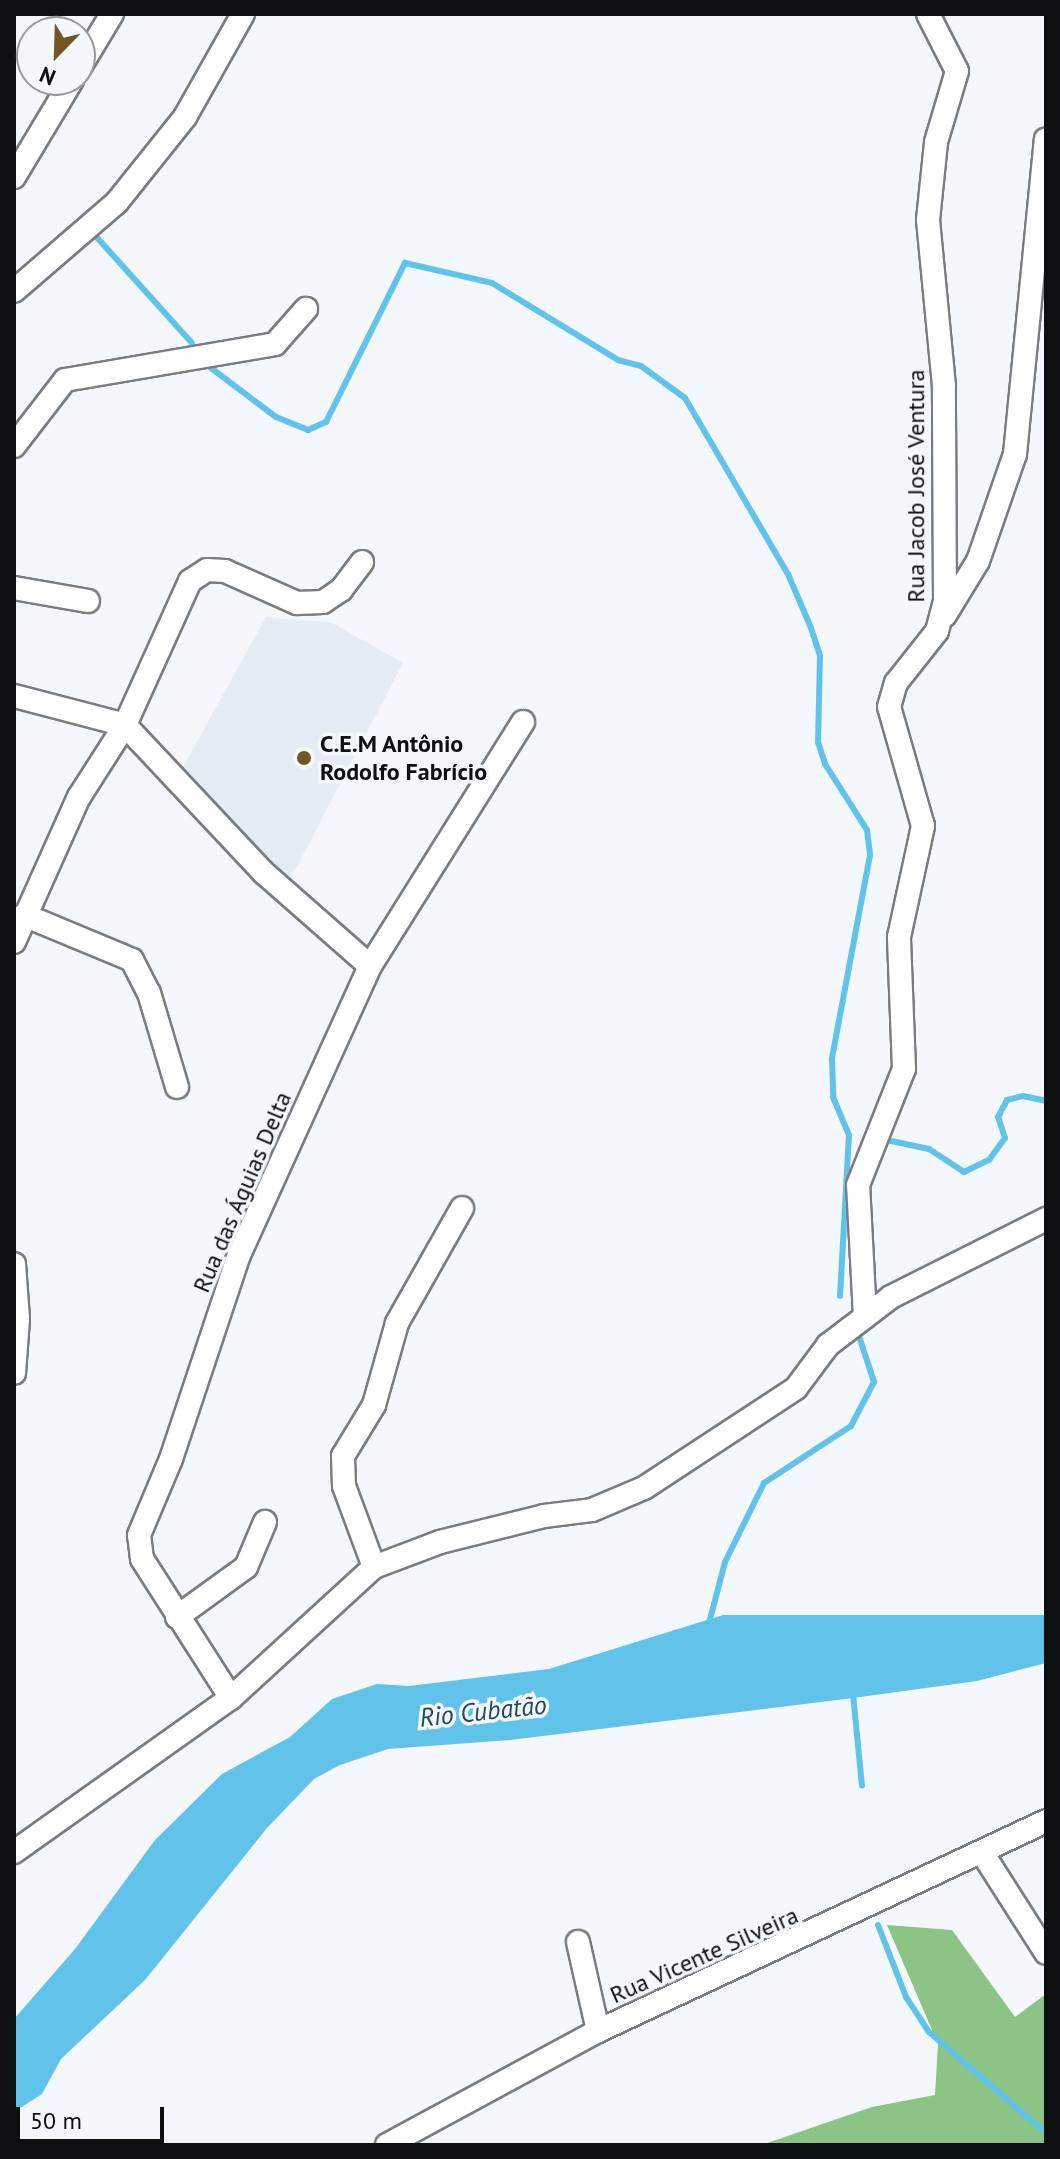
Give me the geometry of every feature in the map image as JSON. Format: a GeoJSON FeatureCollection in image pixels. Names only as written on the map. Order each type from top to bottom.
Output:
{"type":"FeatureCollection","features":[{"type":"Feature","properties":{"kind":"street"},"geometry":{"type":"LineString","coordinates":[[96,40],[112,14]]}},
{"type":"Feature","properties":{"kind":"street"},"geometry":{"type":"LineString","coordinates":[[14,291],[117,202],[185,117],[243,14]]}},
{"type":"Feature","properties":{"kind":"street","name":"Rua Jacob José Ventura"},"geometry":{"type":"LineString","coordinates":[[865,1317],[858,1185],[904,1069],[899,937],[923,826],[889,707],[896,683],[942,619],[944,386],[928,220],[936,142],[957,71],[928,14]]}},
{"type":"Feature","properties":{"kind":"street"},"geometry":{"type":"LineString","coordinates":[[14,177],[62,96]]}},
{"type":"Feature","properties":{"kind":"street"},"geometry":{"type":"LineString","coordinates":[[942,619],[978,561],[1015,454],[1046,140]]}},
{"type":"Feature","properties":{"kind":"street"},"geometry":{"type":"LineString","coordinates":[[14,446],[65,380],[275,344],[306,309]]}},
{"type":"Feature","properties":{"kind":"street"},"geometry":{"type":"LineString","coordinates":[[14,942],[79,797],[125,725],[190,581],[207,570],[225,571],[297,603],[323,602],[341,590],[362,562]]}},
{"type":"Feature","properties":{"kind":"street"},"geometry":{"type":"LineString","coordinates":[[14,588],[88,601]]}},
{"type":"Feature","properties":{"kind":"street"},"geometry":{"type":"LineString","coordinates":[[14,696],[125,725],[272,881],[370,966]]}},
{"type":"Feature","properties":{"kind":"street","name":"Rua das Águias Delta"},"geometry":{"type":"LineString","coordinates":[[231,1698],[142,1559],[139,1535],[171,1459],[239,1255],[370,966],[523,722]]}},
{"type":"Feature","properties":{"kind":"street"},"geometry":{"type":"LineString","coordinates":[[24,915],[132,960],[149,993],[177,1087]]}},
{"type":"Feature","properties":{"kind":"street"},"geometry":{"type":"LineString","coordinates":[[374,1567],[344,1486],[343,1456],[374,1405],[397,1323],[462,1208]]}},
{"type":"Feature","properties":{"kind":"street"},"geometry":{"type":"LineString","coordinates":[[14,1852],[231,1698],[374,1567],[440,1542],[544,1516],[592,1510],[644,1488],[796,1388],[828,1345],[891,1297],[1046,1219]]}},
{"type":"Feature","properties":{"kind":"street"},"geometry":{"type":"LineString","coordinates":[[14,1264],[18,1319],[14,1373]]}},
{"type":"Feature","properties":{"kind":"street"},"geometry":{"type":"LineString","coordinates":[[177,1617],[246,1567],[265,1522]]}},
{"type":"Feature","properties":{"kind":"street","name":"Rua Vicente Silveira"},"geometry":{"type":"LineString","coordinates":[[387,2145],[598,2031],[983,1854],[1046,1821]]}},
{"type":"Feature","properties":{"kind":"street"},"geometry":{"type":"LineString","coordinates":[[983,1854],[1046,1953]]}},
{"type":"Feature","properties":{"kind":"street"},"geometry":{"type":"LineString","coordinates":[[578,1942],[598,2031]]}},
{"type":"Feature","properties":{"kind":"shaded area"},"geometry":{"type":"Polygon","coordinates":[[[266,617],[332,623],[403,663],[290,880],[181,771],[266,617]]]}},
{"type":"Feature","properties":{"kind":"green space"},"geometry":{"type":"Polygon","coordinates":[[[887,1925],[952,1930],[1015,2017],[1046,1994],[1046,2145],[761,2145],[872,2107],[935,2095],[938,2044],[887,1925]]]}},
{"type":"Feature","properties":{"kind":"water","name":"Rio Cubatão"},"geometry":{"type":"Polygon","coordinates":[[[723,1615],[1046,1615],[1046,1663],[977,1681],[853,1698],[510,1740],[388,1749],[340,1765],[314,1779],[267,1828],[145,1980],[61,2059],[42,2094],[14,2112],[14,2019],[75,1949],[155,1840],[222,1774],[290,1737],[332,1699],[377,1684],[409,1686],[549,1669],[723,1615]]]}},
{"type":"Feature","properties":{"kind":"waterway"},"geometry":{"type":"LineString","coordinates":[[92,232],[192,343]]}},
{"type":"Feature","properties":{"kind":"waterway"},"geometry":{"type":"LineString","coordinates":[[211,368],[276,417],[308,430],[326,422],[405,263],[492,283],[618,360],[641,366],[685,398],[788,574],[811,628],[820,656],[818,742],[825,764],[867,830],[870,855],[832,1059],[833,1097],[849,1135],[840,1296]]}},
{"type":"Feature","properties":{"kind":"waterway"},"geometry":{"type":"LineString","coordinates":[[882,1139],[929,1149],[964,1172],[989,1160],[1005,1138],[998,1117],[1007,1100],[1023,1096],[1046,1101]]}},
{"type":"Feature","properties":{"kind":"waterway"},"geometry":{"type":"LineString","coordinates":[[708,1627],[725,1562],[764,1483],[851,1426],[874,1382],[858,1333]]}},
{"type":"Feature","properties":{"kind":"waterway"},"geometry":{"type":"LineString","coordinates":[[853,1694],[862,1786]]}},
{"type":"Feature","properties":{"kind":"waterway"},"geometry":{"type":"LineString","coordinates":[[878,1925],[906,1997],[929,2032],[1046,2133]]}},
{"type":"Feature","properties":{"kind":"place","name":"C.E.M Antônio Rodolfo Fabrício"},"geometry":{"type":"Point","coordinates":[304,758]}}]}
